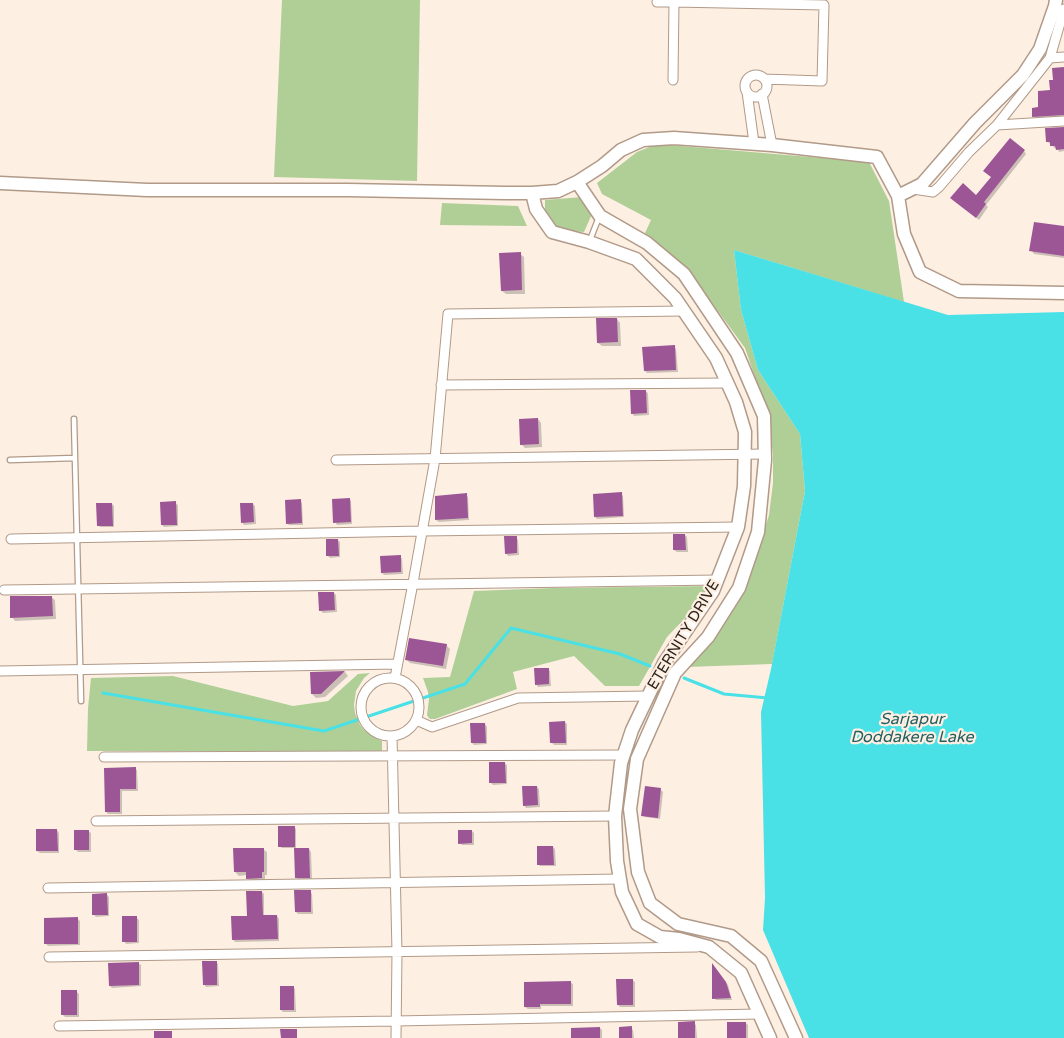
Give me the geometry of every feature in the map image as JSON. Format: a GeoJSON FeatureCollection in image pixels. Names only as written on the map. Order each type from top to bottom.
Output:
{"type":"FeatureCollection","features":[{"type":"Feature","properties":{"kind":"street"},"geometry":{"type":"LineString","coordinates":[[898,196],[922,184],[975,123],[1023,75],[1040,49],[1056,6],[1056,0]]}},
{"type":"Feature","properties":{"kind":"street"},"geometry":{"type":"LineString","coordinates":[[657,2],[768,2],[824,5],[822,82],[764,79],[758,76],[750,77],[746,82],[745,86],[748,92],[754,143]]}},
{"type":"Feature","properties":{"kind":"street"},"geometry":{"type":"LineString","coordinates":[[673,80],[674,2]]}},
{"type":"Feature","properties":{"kind":"street"},"geometry":{"type":"LineString","coordinates":[[913,189],[933,192],[969,152],[998,125],[1050,58],[1064,9]]}},
{"type":"Feature","properties":{"kind":"street"},"geometry":{"type":"LineString","coordinates":[[1050,58],[1064,58]]}},
{"type":"Feature","properties":{"kind":"street"},"geometry":{"type":"LineString","coordinates":[[748,92],[756,97],[765,92],[767,86],[764,79]]}},
{"type":"Feature","properties":{"kind":"street"},"geometry":{"type":"LineString","coordinates":[[762,94],[772,145]]}},
{"type":"Feature","properties":{"kind":"street"},"geometry":{"type":"LineString","coordinates":[[998,125],[1064,121]]}},
{"type":"Feature","properties":{"kind":"street"},"geometry":{"type":"LineString","coordinates":[[0,183],[147,190],[348,190],[532,193],[558,190],[577,182],[622,150],[643,140],[674,138],[754,143],[877,157],[898,196],[904,234],[920,272],[959,291],[1064,293]]}},
{"type":"Feature","properties":{"kind":"street","name":"ETERNITY DRIVE"},"geometry":{"type":"LineString","coordinates":[[577,182],[600,216],[647,243],[684,274],[737,353],[764,416],[765,454],[758,532],[739,588],[708,637],[675,673],[637,759],[630,810],[638,872],[650,903],[678,924],[731,936],[761,961],[796,1038]]}},
{"type":"Feature","properties":{"kind":"street","name":"ETERNITY DRIVE"},"geometry":{"type":"LineString","coordinates":[[532,193],[536,209],[552,232],[589,242],[636,259],[675,298],[716,358],[736,402],[745,432],[744,486],[738,527],[713,592],[664,663],[632,730],[621,763],[615,816],[617,861],[622,892],[637,924],[660,937],[679,938],[709,947],[741,973],[770,1038]]}},
{"type":"Feature","properties":{"kind":"street"},"geometry":{"type":"LineString","coordinates":[[395,678],[414,583],[434,458],[448,314],[684,311]]}},
{"type":"Feature","properties":{"kind":"street"},"geometry":{"type":"LineString","coordinates":[[440,385],[728,383]]}},
{"type":"Feature","properties":{"kind":"street"},"geometry":{"type":"LineString","coordinates":[[336,460],[765,454]]}},
{"type":"Feature","properties":{"kind":"street"},"geometry":{"type":"LineString","coordinates":[[10,539],[738,527]]}},
{"type":"Feature","properties":{"kind":"street"},"geometry":{"type":"LineString","coordinates":[[4,590],[718,580]]}},
{"type":"Feature","properties":{"kind":"street"},"geometry":{"type":"LineString","coordinates":[[0,671],[397,664]]}},
{"type":"Feature","properties":{"kind":"street"},"geometry":{"type":"LineString","coordinates":[[387,677],[406,682],[414,691],[419,702],[416,720],[403,733],[382,736],[370,729],[362,718],[360,704],[364,691],[374,682],[387,677]]}},
{"type":"Feature","properties":{"kind":"street"},"geometry":{"type":"LineString","coordinates":[[416,720],[432,727],[518,698],[648,696]]}},
{"type":"Feature","properties":{"kind":"street"},"geometry":{"type":"LineString","coordinates":[[392,736],[397,952],[396,1038]]}},
{"type":"Feature","properties":{"kind":"street"},"geometry":{"type":"LineString","coordinates":[[104,757],[623,755]]}},
{"type":"Feature","properties":{"kind":"street"},"geometry":{"type":"LineString","coordinates":[[96,821],[615,816]]}},
{"type":"Feature","properties":{"kind":"street"},"geometry":{"type":"LineString","coordinates":[[48,888],[620,879]]}},
{"type":"Feature","properties":{"kind":"street"},"geometry":{"type":"LineString","coordinates":[[50,957],[709,947]]}},
{"type":"Feature","properties":{"kind":"street"},"geometry":{"type":"LineString","coordinates":[[59,1026],[759,1014]]}},
{"type":"Feature","properties":{"kind":"lane"},"geometry":{"type":"LineString","coordinates":[[589,242],[600,216]]}},
{"type":"Feature","properties":{"kind":"lane"},"geometry":{"type":"LineString","coordinates":[[74,419],[81,701]]}},
{"type":"Feature","properties":{"kind":"lane"},"geometry":{"type":"LineString","coordinates":[[10,460],[75,458]]}},
{"type":"Feature","properties":{"kind":"green space"},"geometry":{"type":"Polygon","coordinates":[[[282,0],[420,0],[417,181],[274,177],[282,0]]]}},
{"type":"Feature","properties":{"kind":"green space"},"geometry":{"type":"Polygon","coordinates":[[[657,144],[869,162],[889,201],[904,302],[734,250],[741,310],[758,370],[800,434],[805,491],[772,664],[687,667],[748,580],[769,515],[773,483],[773,454],[769,424],[745,348],[693,277],[645,233],[651,220],[602,194],[597,183],[637,152],[657,144]]]}},
{"type":"Feature","properties":{"kind":"green space"},"geometry":{"type":"Polygon","coordinates":[[[582,197],[592,214],[584,232],[557,230],[545,212],[545,200],[582,197]]]}},
{"type":"Feature","properties":{"kind":"green space"},"geometry":{"type":"Polygon","coordinates":[[[442,203],[518,206],[527,226],[440,225],[442,203]]]}},
{"type":"Feature","properties":{"kind":"green space"},"geometry":{"type":"Polygon","coordinates":[[[709,586],[689,614],[667,637],[639,686],[605,686],[574,656],[513,672],[517,689],[435,719],[430,719],[427,715],[429,699],[423,678],[450,677],[474,591],[709,586]]]}},
{"type":"Feature","properties":{"kind":"green space"},"geometry":{"type":"Polygon","coordinates":[[[370,673],[364,678],[356,691],[355,713],[364,730],[382,741],[382,751],[87,751],[91,678],[173,676],[293,706],[328,701],[358,674],[370,673]]]}},
{"type":"Feature","properties":{"kind":"water","name":"Sarjapur Doddakere Lake"},"geometry":{"type":"Polygon","coordinates":[[[734,250],[948,315],[1064,312],[1064,1038],[809,1038],[763,930],[765,898],[761,712],[805,491],[800,434],[758,370],[741,310],[734,250]]]}},
{"type":"Feature","properties":{"kind":"building"},"geometry":{"type":"Polygon","coordinates":[[[1064,67],[1064,115],[1032,117],[1032,108],[1038,107],[1038,91],[1050,90],[1049,80],[1053,80],[1052,68],[1064,67]]]}},
{"type":"Feature","properties":{"kind":"building"},"geometry":{"type":"Polygon","coordinates":[[[1064,127],[1064,149],[1056,150],[1055,146],[1050,146],[1050,142],[1046,142],[1045,128],[1064,127]]]}},
{"type":"Feature","properties":{"kind":"building"},"geometry":{"type":"Polygon","coordinates":[[[1010,138],[1025,150],[984,202],[986,204],[976,218],[950,198],[963,183],[976,195],[991,177],[983,171],[1010,138]]]}},
{"type":"Feature","properties":{"kind":"building"},"geometry":{"type":"Polygon","coordinates":[[[1034,222],[1064,226],[1064,256],[1029,251],[1034,222]]]}},
{"type":"Feature","properties":{"kind":"building"},"geometry":{"type":"Polygon","coordinates":[[[521,252],[522,290],[501,291],[499,253],[521,252]]]}},
{"type":"Feature","properties":{"kind":"building"},"geometry":{"type":"Polygon","coordinates":[[[596,318],[617,318],[618,342],[597,343],[596,318]]]}},
{"type":"Feature","properties":{"kind":"building"},"geometry":{"type":"Polygon","coordinates":[[[675,345],[676,370],[644,371],[642,347],[675,345]]]}},
{"type":"Feature","properties":{"kind":"building"},"geometry":{"type":"Polygon","coordinates":[[[630,390],[646,390],[647,413],[631,414],[630,390]]]}},
{"type":"Feature","properties":{"kind":"building"},"geometry":{"type":"Polygon","coordinates":[[[538,418],[539,444],[520,445],[519,419],[538,418]]]}},
{"type":"Feature","properties":{"kind":"building"},"geometry":{"type":"Polygon","coordinates":[[[622,492],[623,516],[594,517],[593,494],[622,492]]]}},
{"type":"Feature","properties":{"kind":"building"},"geometry":{"type":"Polygon","coordinates":[[[467,493],[468,518],[435,520],[435,496],[467,493]]]}},
{"type":"Feature","properties":{"kind":"building"},"geometry":{"type":"Polygon","coordinates":[[[350,498],[351,522],[333,523],[332,499],[350,498]]]}},
{"type":"Feature","properties":{"kind":"building"},"geometry":{"type":"Polygon","coordinates":[[[301,499],[302,523],[286,524],[285,500],[301,499]]]}},
{"type":"Feature","properties":{"kind":"building"},"geometry":{"type":"Polygon","coordinates":[[[176,501],[177,525],[161,525],[160,502],[176,501]]]}},
{"type":"Feature","properties":{"kind":"building"},"geometry":{"type":"Polygon","coordinates":[[[96,503],[112,503],[113,526],[97,526],[96,503]]]}},
{"type":"Feature","properties":{"kind":"building"},"geometry":{"type":"Polygon","coordinates":[[[240,503],[253,503],[254,522],[241,523],[240,503]]]}},
{"type":"Feature","properties":{"kind":"building"},"geometry":{"type":"Polygon","coordinates":[[[673,534],[685,534],[686,550],[673,550],[673,534]]]}},
{"type":"Feature","properties":{"kind":"building"},"geometry":{"type":"Polygon","coordinates":[[[504,536],[517,536],[517,553],[505,554],[504,536]]]}},
{"type":"Feature","properties":{"kind":"building"},"geometry":{"type":"Polygon","coordinates":[[[326,539],[338,539],[339,556],[326,556],[326,539]]]}},
{"type":"Feature","properties":{"kind":"building"},"geometry":{"type":"Polygon","coordinates":[[[401,555],[401,572],[381,573],[380,556],[401,555]]]}},
{"type":"Feature","properties":{"kind":"building"},"geometry":{"type":"Polygon","coordinates":[[[318,592],[334,592],[335,610],[319,611],[318,592]]]}},
{"type":"Feature","properties":{"kind":"building"},"geometry":{"type":"Polygon","coordinates":[[[10,596],[52,596],[53,616],[10,618],[10,596]]]}},
{"type":"Feature","properties":{"kind":"building"},"geometry":{"type":"Polygon","coordinates":[[[409,638],[447,644],[443,666],[405,660],[409,638]]]}},
{"type":"Feature","properties":{"kind":"building"},"geometry":{"type":"Polygon","coordinates":[[[534,668],[549,668],[549,684],[535,685],[534,668]]]}},
{"type":"Feature","properties":{"kind":"building"},"geometry":{"type":"Polygon","coordinates":[[[345,671],[321,694],[311,694],[310,672],[345,671]]]}},
{"type":"Feature","properties":{"kind":"building"},"geometry":{"type":"Polygon","coordinates":[[[565,721],[566,743],[550,743],[549,722],[565,721]]]}},
{"type":"Feature","properties":{"kind":"building"},"geometry":{"type":"Polygon","coordinates":[[[470,723],[485,723],[486,743],[471,743],[470,723]]]}},
{"type":"Feature","properties":{"kind":"building"},"geometry":{"type":"Polygon","coordinates":[[[489,762],[505,762],[506,783],[489,783],[489,762]]]}},
{"type":"Feature","properties":{"kind":"building"},"geometry":{"type":"Polygon","coordinates":[[[136,767],[136,789],[120,789],[120,812],[105,812],[104,768],[136,767]]]}},
{"type":"Feature","properties":{"kind":"building"},"geometry":{"type":"Polygon","coordinates":[[[522,786],[537,786],[538,805],[523,806],[522,786]]]}},
{"type":"Feature","properties":{"kind":"building"},"geometry":{"type":"Polygon","coordinates":[[[645,786],[661,788],[658,818],[641,816],[645,786]]]}},
{"type":"Feature","properties":{"kind":"building"},"geometry":{"type":"Polygon","coordinates":[[[278,826],[295,826],[295,847],[278,847],[278,826]]]}},
{"type":"Feature","properties":{"kind":"building"},"geometry":{"type":"Polygon","coordinates":[[[36,829],[57,829],[58,851],[36,851],[36,829]]]}},
{"type":"Feature","properties":{"kind":"building"},"geometry":{"type":"Polygon","coordinates":[[[74,830],[89,830],[89,850],[74,850],[74,830]]]}},
{"type":"Feature","properties":{"kind":"building"},"geometry":{"type":"Polygon","coordinates":[[[458,830],[472,830],[472,843],[458,844],[458,830]]]}},
{"type":"Feature","properties":{"kind":"building"},"geometry":{"type":"Polygon","coordinates":[[[537,846],[553,846],[554,865],[537,865],[537,846]]]}},
{"type":"Feature","properties":{"kind":"building"},"geometry":{"type":"Polygon","coordinates":[[[233,848],[264,848],[264,872],[262,872],[262,878],[246,879],[246,872],[234,872],[233,848]]]}},
{"type":"Feature","properties":{"kind":"building"},"geometry":{"type":"Polygon","coordinates":[[[294,848],[309,848],[310,878],[295,878],[294,848]]]}},
{"type":"Feature","properties":{"kind":"building"},"geometry":{"type":"Polygon","coordinates":[[[294,890],[311,890],[311,912],[295,912],[294,890]]]}},
{"type":"Feature","properties":{"kind":"building"},"geometry":{"type":"Polygon","coordinates":[[[246,891],[262,891],[263,915],[277,915],[278,939],[232,940],[231,916],[247,916],[246,891]]]}},
{"type":"Feature","properties":{"kind":"building"},"geometry":{"type":"Polygon","coordinates":[[[107,893],[108,915],[92,915],[92,894],[107,893]]]}},
{"type":"Feature","properties":{"kind":"building"},"geometry":{"type":"Polygon","coordinates":[[[122,916],[137,916],[137,942],[122,942],[122,916]]]}},
{"type":"Feature","properties":{"kind":"building"},"geometry":{"type":"Polygon","coordinates":[[[78,917],[78,944],[44,944],[44,918],[78,917]]]}},
{"type":"Feature","properties":{"kind":"building"},"geometry":{"type":"Polygon","coordinates":[[[202,961],[217,961],[217,985],[203,985],[202,961]]]}},
{"type":"Feature","properties":{"kind":"building"},"geometry":{"type":"Polygon","coordinates":[[[139,962],[139,985],[109,986],[108,963],[139,962]]]}},
{"type":"Feature","properties":{"kind":"building"},"geometry":{"type":"Polygon","coordinates":[[[712,963],[726,982],[731,998],[712,999],[712,963]]]}},
{"type":"Feature","properties":{"kind":"building"},"geometry":{"type":"Polygon","coordinates":[[[616,979],[633,979],[633,1005],[617,1005],[616,979]]]}},
{"type":"Feature","properties":{"kind":"building"},"geometry":{"type":"Polygon","coordinates":[[[571,981],[571,1004],[540,1004],[540,1007],[524,1007],[524,982],[571,981]]]}},
{"type":"Feature","properties":{"kind":"building"},"geometry":{"type":"Polygon","coordinates":[[[280,986],[294,986],[294,1010],[280,1010],[280,986]]]}},
{"type":"Feature","properties":{"kind":"building"},"geometry":{"type":"Polygon","coordinates":[[[61,990],[77,990],[77,1015],[61,1015],[61,990]]]}},
{"type":"Feature","properties":{"kind":"building"},"geometry":{"type":"Polygon","coordinates":[[[695,1021],[695,1038],[678,1038],[678,1022],[695,1021]]]}},
{"type":"Feature","properties":{"kind":"building"},"geometry":{"type":"Polygon","coordinates":[[[727,1022],[746,1022],[746,1038],[727,1038],[727,1022]]]}},
{"type":"Feature","properties":{"kind":"building"},"geometry":{"type":"Polygon","coordinates":[[[632,1026],[632,1038],[619,1038],[619,1027],[632,1026]]]}},
{"type":"Feature","properties":{"kind":"building"},"geometry":{"type":"Polygon","coordinates":[[[600,1027],[600,1038],[571,1038],[571,1028],[600,1027]]]}},
{"type":"Feature","properties":{"kind":"building"},"geometry":{"type":"Polygon","coordinates":[[[280,1029],[297,1029],[297,1038],[281,1038],[280,1029]]]}},
{"type":"Feature","properties":{"kind":"building"},"geometry":{"type":"Polygon","coordinates":[[[154,1031],[172,1031],[172,1038],[154,1038],[154,1031]]]}},
{"type":"Feature","properties":{"kind":"waterway"},"geometry":{"type":"LineString","coordinates":[[103,693],[324,731],[465,684],[511,628],[620,654],[650,666]]}},
{"type":"Feature","properties":{"kind":"waterway"},"geometry":{"type":"LineString","coordinates":[[684,678],[724,694],[768,698]]}}]}
